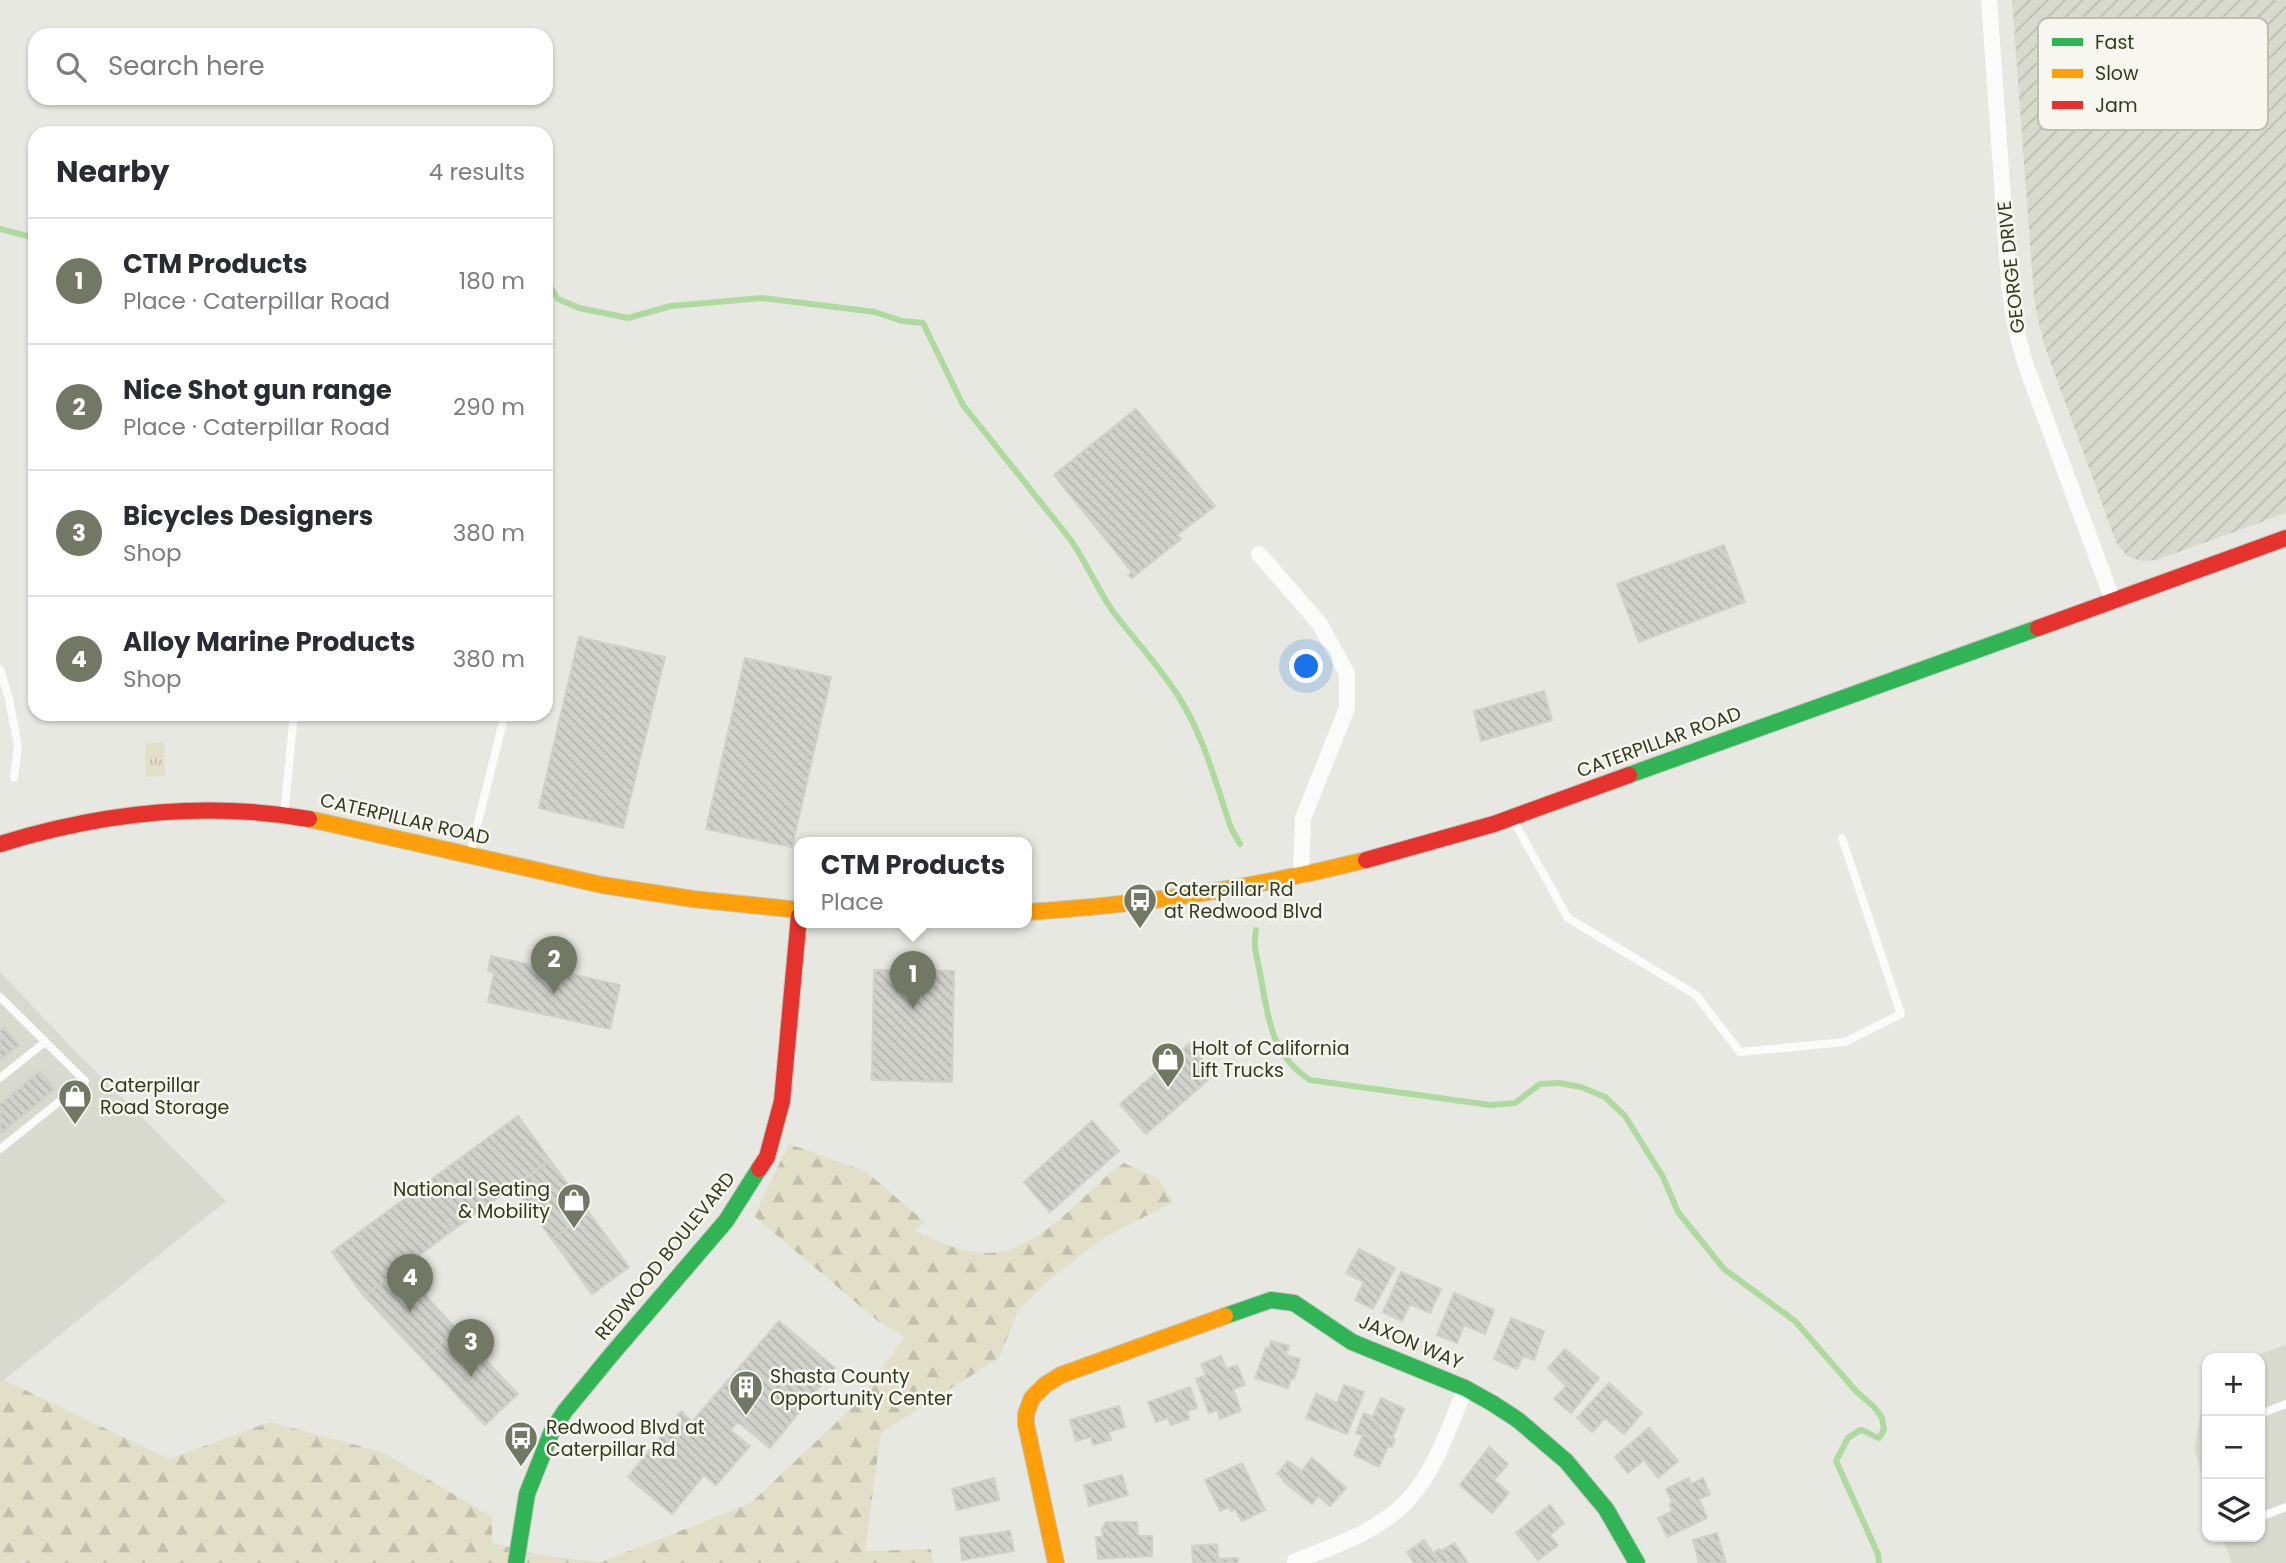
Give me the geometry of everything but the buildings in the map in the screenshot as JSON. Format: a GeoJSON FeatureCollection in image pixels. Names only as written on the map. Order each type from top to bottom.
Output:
{"type":"FeatureCollection","features":[{"type":"Feature","properties":{"kind":"street","name":"GEORGE DRIVE"},"geometry":{"type":"LineString","coordinates":[[1989,0],[2009,284],[2015,326],[2025,363],[2113,601]]}},
{"type":"Feature","properties":{"kind":"street","name":"CATERPILLAR ROAD"},"geometry":{"type":"LineString","coordinates":[[1032,912],[1125,905],[1209,893],[1301,876],[1428,845],[1511,818],[2286,538]]}},
{"type":"Feature","properties":{"kind":"street"},"geometry":{"type":"LineString","coordinates":[[1259,554],[1319,623],[1347,673],[1348,708],[1303,818],[1301,876]]}},
{"type":"Feature","properties":{"kind":"street","name":"CATERPILLAR ROAD"},"geometry":{"type":"LineString","coordinates":[[0,844],[39,832],[106,818],[149,813],[263,812],[306,818],[524,869],[676,897],[794,909]]}},
{"type":"Feature","properties":{"kind":"street","name":"REDWOOD BOULEVARD"},"geometry":{"type":"LineString","coordinates":[[516,1563],[527,1494],[552,1431],[612,1354],[726,1221],[767,1157],[782,1101],[798,928]]}},
{"type":"Feature","properties":{"kind":"street","name":"JAXON WAY"},"geometry":{"type":"LineString","coordinates":[[1056,1563],[1026,1424],[1025,1415],[1036,1393],[1047,1383],[1069,1371],[1271,1300],[1294,1303],[1359,1346],[1465,1389],[1502,1409],[1558,1453],[1588,1486],[1616,1523],[1637,1563]]}},
{"type":"Feature","properties":{"kind":"street"},"geometry":{"type":"LineString","coordinates":[[1295,1561],[1362,1534],[1407,1502],[1432,1465],[1465,1389]]}},
{"type":"Feature","properties":{"kind":"lane"},"geometry":{"type":"LineString","coordinates":[[0,669],[18,746],[13,778]]}},
{"type":"Feature","properties":{"kind":"lane"},"geometry":{"type":"LineString","coordinates":[[284,815],[293,721]]}},
{"type":"Feature","properties":{"kind":"lane"},"geometry":{"type":"LineString","coordinates":[[470,855],[503,721]]}},
{"type":"Feature","properties":{"kind":"lane"},"geometry":{"type":"LineString","coordinates":[[1511,818],[1568,918],[1696,995],[1740,1052],[1844,1042],[1901,1014],[1842,838]]}},
{"type":"Feature","properties":{"kind":"lane"},"geometry":{"type":"LineString","coordinates":[[0,1149],[85,1081],[2,1002]]}},
{"type":"Feature","properties":{"kind":"lane"},"geometry":{"type":"LineString","coordinates":[[0,1078],[45,1042]]}},
{"type":"Feature","properties":{"kind":"lane"},"geometry":{"type":"LineString","coordinates":[[2265,1412],[2286,1404]]}},
{"type":"Feature","properties":{"kind":"lane"},"geometry":{"type":"LineString","coordinates":[[2265,1515],[2286,1507]]}},
{"type":"Feature","properties":{"kind":"shaded area"},"geometry":{"type":"Polygon","coordinates":[[[2012,0],[2286,0],[2286,513],[2157,560],[2141,561],[2127,556],[2116,542],[2045,347],[2034,297],[2012,0]]]}},
{"type":"Feature","properties":{"kind":"shaded area","name":"Caterpillar Road Storage"},"geometry":{"type":"Polygon","coordinates":[[[0,972],[76,1052],[226,1201],[0,1383],[0,972]]]}},
{"type":"Feature","properties":{"kind":"shaded area"},"geometry":{"type":"Polygon","coordinates":[[[2286,1345],[2286,1563],[2232,1563],[2224,1542],[2265,1542],[2263,1353],[2286,1345]]]}},
{"type":"Feature","properties":{"kind":"shaded area"},"geometry":{"type":"Polygon","coordinates":[[[2202,1408],[2202,1474],[2194,1448],[2202,1408]]]}},
{"type":"Feature","properties":{"kind":"green space"},"geometry":{"type":"Polygon","coordinates":[[[164,742],[165,776],[146,777],[145,743],[164,742]]]}},
{"type":"Feature","properties":{"kind":"green space"},"geometry":{"type":"Polygon","coordinates":[[[789,1144],[865,1171],[925,1222],[915,1230],[964,1250],[984,1253],[1021,1245],[1058,1220],[1124,1163],[1159,1179],[1173,1202],[1107,1236],[1053,1276],[1018,1311],[999,1358],[881,1433],[865,1551],[931,1549],[933,1563],[0,1563],[0,1383],[4,1380],[169,1459],[270,1422],[382,1452],[492,1517],[492,1543],[546,1556],[601,1562],[751,1503],[859,1401],[904,1337],[879,1322],[754,1216],[789,1144]]]}},
{"type":"Feature","properties":{"kind":"waterway"},"geometry":{"type":"LineString","coordinates":[[0,229],[28,236]]}},
{"type":"Feature","properties":{"kind":"waterway"},"geometry":{"type":"LineString","coordinates":[[553,291],[558,299],[579,308],[628,318],[671,306],[762,298],[875,312],[902,321],[923,323],[963,405],[1070,539],[1114,613],[1177,694],[1202,742],[1231,828],[1240,844]]}},
{"type":"Feature","properties":{"kind":"waterway"},"geometry":{"type":"LineString","coordinates":[[1256,930],[1256,954],[1272,1030],[1286,1057],[1310,1080],[1490,1105],[1515,1103],[1540,1084],[1559,1083],[1581,1087],[1605,1097],[1625,1116],[1663,1177],[1678,1212],[1724,1269],[1795,1321],[1882,1418],[1884,1430],[1879,1438],[1860,1430],[1848,1438],[1836,1461],[1878,1554],[1879,1563]]}},
{"type":"Feature","properties":{"kind":"traffic: fast"},"geometry":{"type":"LineString","coordinates":[[1629,775],[2038,628]]}},
{"type":"Feature","properties":{"kind":"traffic: fast"},"geometry":{"type":"LineString","coordinates":[[516,1563],[527,1494],[552,1431],[612,1354],[726,1221],[759,1169]]}},
{"type":"Feature","properties":{"kind":"traffic: fast"},"geometry":{"type":"LineString","coordinates":[[1225,1316],[1271,1300],[1294,1303],[1352,1342],[1465,1388],[1492,1403],[1518,1420],[1566,1461],[1606,1509],[1637,1563]]}},
{"type":"Feature","properties":{"kind":"traffic: slow"},"geometry":{"type":"LineString","coordinates":[[309,819],[602,885],[693,899],[794,909]]}},
{"type":"Feature","properties":{"kind":"traffic: slow"},"geometry":{"type":"LineString","coordinates":[[1032,912],[1198,894],[1366,860]]}},
{"type":"Feature","properties":{"kind":"traffic: slow"},"geometry":{"type":"LineString","coordinates":[[1056,1563],[1026,1424],[1026,1414],[1032,1398],[1045,1385],[1061,1375],[1225,1316]]}},
{"type":"Feature","properties":{"kind":"traffic: jam"},"geometry":{"type":"LineString","coordinates":[[2038,628],[2286,538]]}},
{"type":"Feature","properties":{"kind":"traffic: jam"},"geometry":{"type":"LineString","coordinates":[[1366,860],[1494,824],[1629,775]]}},
{"type":"Feature","properties":{"kind":"traffic: jam"},"geometry":{"type":"LineString","coordinates":[[0,844],[76,824],[153,813],[231,811],[309,819]]}},
{"type":"Feature","properties":{"kind":"traffic: jam"},"geometry":{"type":"LineString","coordinates":[[759,1169],[767,1157],[782,1101],[798,928]]}},
{"type":"Feature","properties":{"kind":"place","name":"Caterpillar Rd at Redwood Blvd"},"geometry":{"type":"Point","coordinates":[1140,930]}},
{"type":"Feature","properties":{"kind":"place","name":"Nice Shot gun range"},"geometry":{"type":"Point","coordinates":[554,994]}},
{"type":"Feature","properties":{"kind":"place","name":"CTM Products"},"geometry":{"type":"Point","coordinates":[913,1009]}},
{"type":"Feature","properties":{"kind":"place","name":"Holt of California Lift Trucks"},"geometry":{"type":"Point","coordinates":[1168,1089]}},
{"type":"Feature","properties":{"kind":"place","name":"Caterpillar Road Storage"},"geometry":{"type":"Point","coordinates":[75,1126]}},
{"type":"Feature","properties":{"kind":"place","name":"National Seating & Mobility"},"geometry":{"type":"Point","coordinates":[574,1230]}},
{"type":"Feature","properties":{"kind":"place","name":"Alloy Marine Products"},"geometry":{"type":"Point","coordinates":[410,1312]}},
{"type":"Feature","properties":{"kind":"place","name":"Bicycles Designers"},"geometry":{"type":"Point","coordinates":[471,1377]}},
{"type":"Feature","properties":{"kind":"place","name":"Shasta County Opportunity Center"},"geometry":{"type":"Point","coordinates":[746,1417]}},
{"type":"Feature","properties":{"kind":"place","name":"Redwood Blvd at Caterpillar Rd"},"geometry":{"type":"Point","coordinates":[521,1468]}}]}
